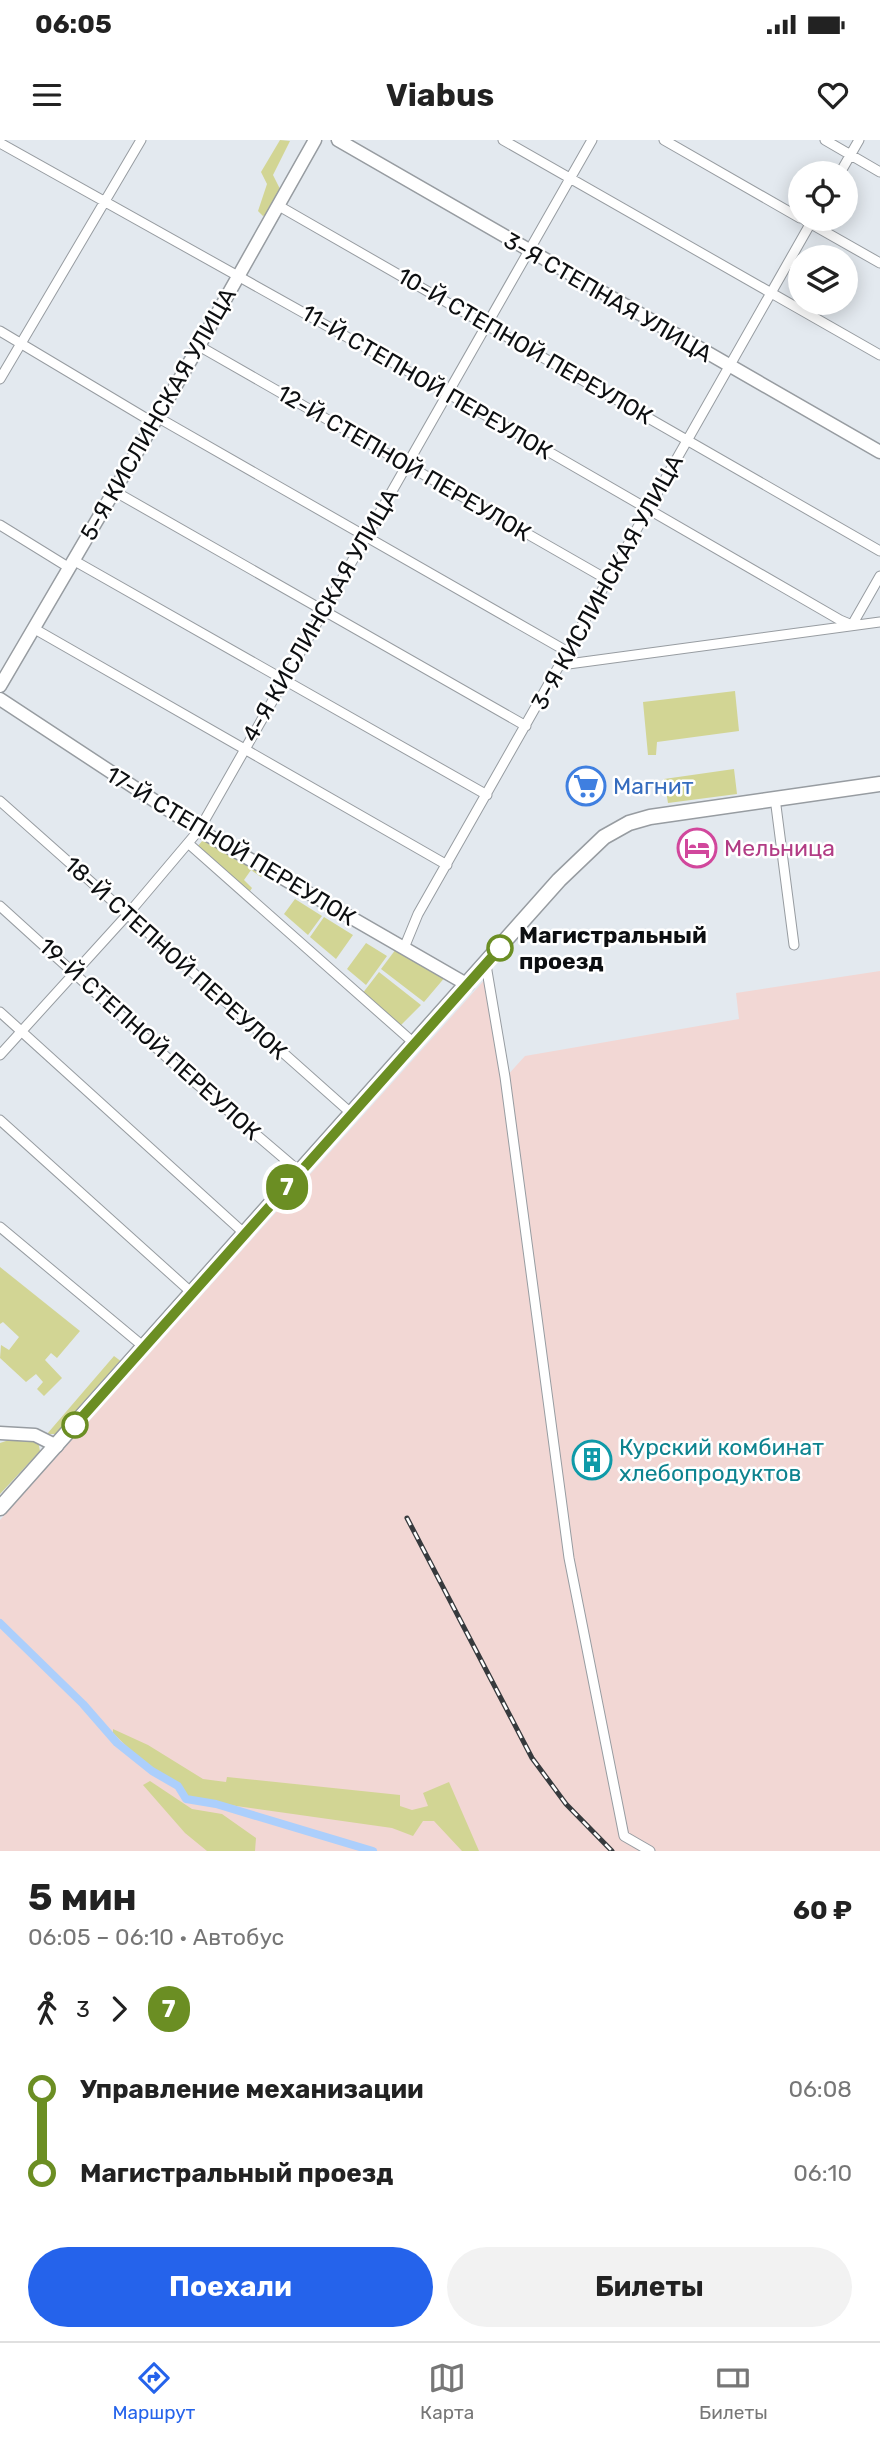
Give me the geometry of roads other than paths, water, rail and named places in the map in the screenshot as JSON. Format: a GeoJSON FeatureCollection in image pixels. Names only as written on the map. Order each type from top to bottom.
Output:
{"type":"FeatureCollection","features":[{"type":"Feature","properties":{"kind":"main road"},"geometry":{"type":"LineString","coordinates":[[0,1508],[588,850],[617,828],[670,812],[880,784]]}},
{"type":"Feature","properties":{"kind":"street"},"geometry":{"type":"LineString","coordinates":[[0,379],[141,140]]}},
{"type":"Feature","properties":{"kind":"street","name":"5-Я КИСЛИНСКАЯ УЛИЦА"},"geometry":{"type":"LineString","coordinates":[[0,686],[200,346],[315,140]]}},
{"type":"Feature","properties":{"kind":"street","name":"3-Я СТЕПНАЯ УЛИЦА"},"geometry":{"type":"LineString","coordinates":[[338,140],[880,452]]}},
{"type":"Feature","properties":{"kind":"street"},"geometry":{"type":"LineString","coordinates":[[503,140],[880,355]]}},
{"type":"Feature","properties":{"kind":"street","name":"4-Я КИСЛИНСКАЯ УЛИЦА"},"geometry":{"type":"LineString","coordinates":[[0,1055],[128,914],[199,830],[363,537],[488,325],[592,140]]}},
{"type":"Feature","properties":{"kind":"street"},"geometry":{"type":"LineString","coordinates":[[664,140],[788,210]]}},
{"type":"Feature","properties":{"kind":"street"},"geometry":{"type":"LineString","coordinates":[[825,140],[880,172]]}},
{"type":"Feature","properties":{"kind":"street"},"geometry":{"type":"LineString","coordinates":[[847,161],[859,140]]}},
{"type":"Feature","properties":{"kind":"street","name":"11-Й СТЕПНОЙ ПЕРЕУЛОК"},"geometry":{"type":"LineString","coordinates":[[0,143],[447,393],[852,625]]}},
{"type":"Feature","properties":{"kind":"street","name":"10-Й СТЕПНОЙ ПЕРЕУЛОК"},"geometry":{"type":"LineString","coordinates":[[279,206],[880,551]]}},
{"type":"Feature","properties":{"kind":"street","name":"3-Я КИСЛИНСКАЯ УЛИЦА"},"geometry":{"type":"LineString","coordinates":[[404,948],[418,914],[771,292],[801,231]]}},
{"type":"Feature","properties":{"kind":"street"},"geometry":{"type":"LineString","coordinates":[[825,231],[880,263]]}},
{"type":"Feature","properties":{"kind":"street"},"geometry":{"type":"LineString","coordinates":[[0,331],[568,652]]}},
{"type":"Feature","properties":{"kind":"street","name":"12-Й СТЕПНОЙ ПЕРЕУЛОК"},"geometry":{"type":"LineString","coordinates":[[200,346],[608,580]]}},
{"type":"Feature","properties":{"kind":"street"},"geometry":{"type":"LineString","coordinates":[[114,492],[526,726]]}},
{"type":"Feature","properties":{"kind":"street"},"geometry":{"type":"LineString","coordinates":[[0,525],[283,678],[487,795]]}},
{"type":"Feature","properties":{"kind":"street"},"geometry":{"type":"LineString","coordinates":[[852,625],[880,576]]}},
{"type":"Feature","properties":{"kind":"street"},"geometry":{"type":"LineString","coordinates":[[561,665],[880,622]]}},
{"type":"Feature","properties":{"kind":"street"},"geometry":{"type":"LineString","coordinates":[[33,628],[447,865]]}},
{"type":"Feature","properties":{"kind":"street","name":"17-Й СТЕПНОЙ ПЕРЕУЛОК"},"geometry":{"type":"LineString","coordinates":[[0,699],[199,830],[468,985]]}},
{"type":"Feature","properties":{"kind":"street"},"geometry":{"type":"LineString","coordinates":[[775,798],[794,945]]}},
{"type":"Feature","properties":{"kind":"street","name":"18-Й СТЕПНОЙ ПЕРЕУЛОК"},"geometry":{"type":"LineString","coordinates":[[0,801],[352,1114]]}},
{"type":"Feature","properties":{"kind":"street","name":"17-Й СТЕПНОЙ ПЕРЕУЛОК"},"geometry":{"type":"LineString","coordinates":[[188,844],[415,1044]]}},
{"type":"Feature","properties":{"kind":"street","name":"19-Й СТЕПНОЙ ПЕРЕУЛОК"},"geometry":{"type":"LineString","coordinates":[[0,906],[184,1073],[300,1172]]}},
{"type":"Feature","properties":{"kind":"street"},"geometry":{"type":"LineString","coordinates":[[486,965],[505,1077],[569,1558],[624,1836],[650,1851]]}},
{"type":"Feature","properties":{"kind":"street"},"geometry":{"type":"LineString","coordinates":[[0,1012],[245,1234]]}},
{"type":"Feature","properties":{"kind":"street"},"geometry":{"type":"LineString","coordinates":[[0,1119],[192,1293]]}},
{"type":"Feature","properties":{"kind":"street"},"geometry":{"type":"LineString","coordinates":[[0,1227],[144,1347]]}},
{"type":"Feature","properties":{"kind":"street"},"geometry":{"type":"LineString","coordinates":[[0,1433],[35,1435],[57,1446]]}},
{"type":"Feature","properties":{"kind":"waterway"},"geometry":{"type":"LineString","coordinates":[[0,1623],[83,1704],[117,1743],[152,1771],[178,1786],[186,1799],[216,1804],[373,1851]]}},
{"type":"Feature","properties":{"kind":"railway"},"geometry":{"type":"LineString","coordinates":[[407,1518],[532,1758],[566,1804],[612,1851]]}},
{"type":"Feature","properties":{"kind":"place","name":"Магнит"},"geometry":{"type":"Point","coordinates":[586,786]}},
{"type":"Feature","properties":{"kind":"place","name":"Мельница"},"geometry":{"type":"Point","coordinates":[697,848]}},
{"type":"Feature","properties":{"kind":"place","name":"Магистральный проезд"},"geometry":{"type":"Point","coordinates":[500,948]}},
{"type":"Feature","properties":{"kind":"place","name":"Курский комбинат хлебопродуктов"},"geometry":{"type":"Point","coordinates":[592,1460]}}]}
